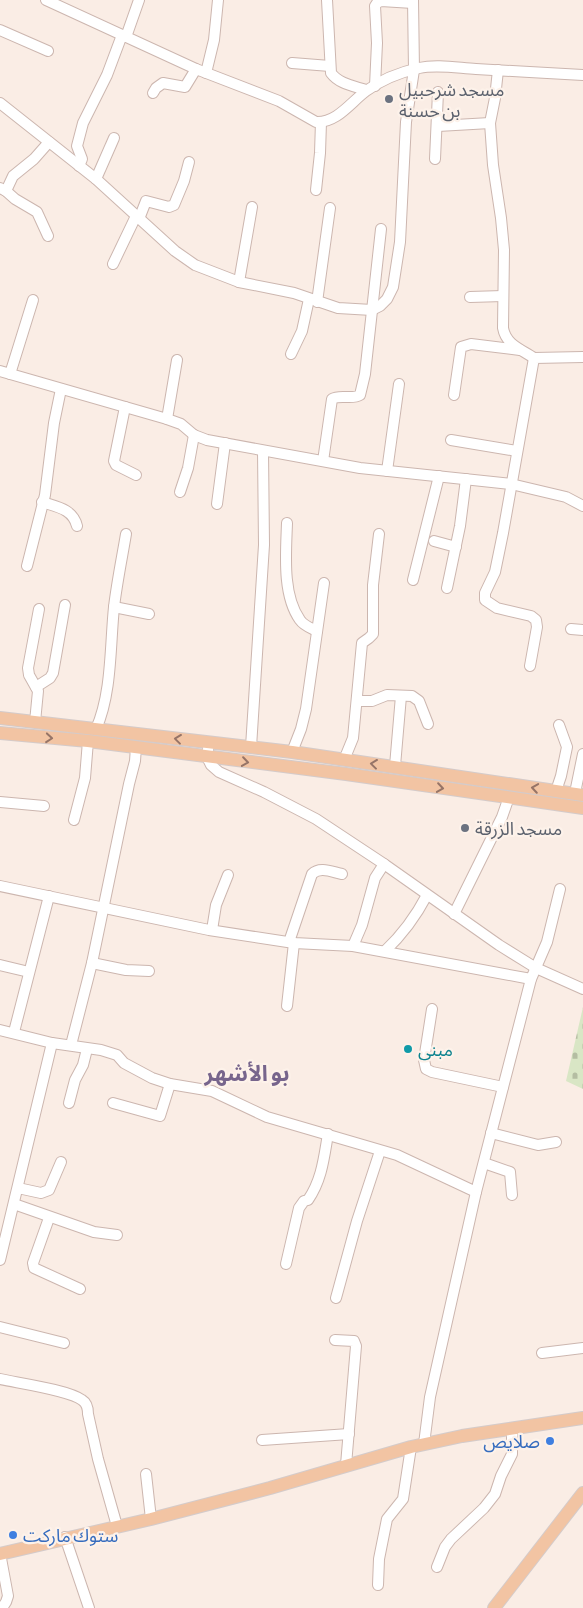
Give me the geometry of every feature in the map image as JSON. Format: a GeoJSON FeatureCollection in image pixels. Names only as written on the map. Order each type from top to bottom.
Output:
{"type":"FeatureCollection","features":[{"type":"Feature","properties":{"kind":"main road"},"geometry":{"type":"LineString","coordinates":[[0,718],[292,752],[579,794]]}},
{"type":"Feature","properties":{"kind":"main road"},"geometry":{"type":"LineString","coordinates":[[0,733],[88,741],[346,774],[583,808]]}},
{"type":"Feature","properties":{"kind":"main road"},"geometry":{"type":"LineString","coordinates":[[0,1554],[270,1488],[410,1447],[583,1418]]}},
{"type":"Feature","properties":{"kind":"main road"},"geometry":{"type":"LineString","coordinates":[[494,1608],[583,1493]]}},
{"type":"Feature","properties":{"kind":"street"},"geometry":{"type":"LineString","coordinates":[[46,0],[65,4],[124,36],[201,71],[279,101],[316,122],[321,122],[335,116],[352,105],[371,88],[392,76],[421,68],[453,67],[583,75]]}},
{"type":"Feature","properties":{"kind":"street"},"geometry":{"type":"LineString","coordinates":[[79,166],[82,159],[77,146],[83,123],[107,75],[139,0]]}},
{"type":"Feature","properties":{"kind":"street"},"geometry":{"type":"LineString","coordinates":[[153,93],[163,83],[185,87],[201,71],[214,40],[218,0]]}},
{"type":"Feature","properties":{"kind":"street"},"geometry":{"type":"LineString","coordinates":[[327,0],[331,73],[335,78],[371,88]]}},
{"type":"Feature","properties":{"kind":"street"},"geometry":{"type":"LineString","coordinates":[[0,103],[96,180],[137,218],[190,262],[239,282],[294,293],[338,308],[372,310],[380,306],[387,299],[393,287],[400,242],[406,122],[414,70],[413,2],[381,1],[375,6],[377,43],[371,88]]}},
{"type":"Feature","properties":{"kind":"street"},"geometry":{"type":"LineString","coordinates":[[0,30],[48,50]]}},
{"type":"Feature","properties":{"kind":"street"},"geometry":{"type":"LineString","coordinates":[[292,63],[330,66]]}},
{"type":"Feature","properties":{"kind":"street"},"geometry":{"type":"LineString","coordinates":[[498,70],[490,123],[493,165],[504,250],[502,315],[504,336],[509,342],[534,358],[583,357]]}},
{"type":"Feature","properties":{"kind":"street"},"geometry":{"type":"LineString","coordinates":[[435,158],[438,126],[438,92]]}},
{"type":"Feature","properties":{"kind":"street"},"geometry":{"type":"LineString","coordinates":[[316,190],[321,122]]}},
{"type":"Feature","properties":{"kind":"street"},"geometry":{"type":"LineString","coordinates":[[438,126],[490,123]]}},
{"type":"Feature","properties":{"kind":"street"},"geometry":{"type":"LineString","coordinates":[[96,180],[114,138]]}},
{"type":"Feature","properties":{"kind":"street"},"geometry":{"type":"LineString","coordinates":[[48,236],[37,212],[15,200],[3,189],[12,176],[34,159],[49,142]]}},
{"type":"Feature","properties":{"kind":"street"},"geometry":{"type":"LineString","coordinates":[[114,264],[146,201],[169,207],[174,205],[184,181],[189,162]]}},
{"type":"Feature","properties":{"kind":"street"},"geometry":{"type":"LineString","coordinates":[[239,282],[252,207]]}},
{"type":"Feature","properties":{"kind":"street"},"geometry":{"type":"LineString","coordinates":[[291,354],[313,301],[330,208]]}},
{"type":"Feature","properties":{"kind":"street"},"geometry":{"type":"LineString","coordinates":[[323,461],[331,400],[335,397],[356,397],[360,395],[381,229]]}},
{"type":"Feature","properties":{"kind":"street"},"geometry":{"type":"LineString","coordinates":[[470,297],[503,296]]}},
{"type":"Feature","properties":{"kind":"street"},"geometry":{"type":"LineString","coordinates":[[10,374],[33,300]]}},
{"type":"Feature","properties":{"kind":"street"},"geometry":{"type":"LineString","coordinates":[[454,395],[461,347],[471,344],[523,350]]}},
{"type":"Feature","properties":{"kind":"street"},"geometry":{"type":"LineString","coordinates":[[530,666],[537,627],[536,620],[530,616],[497,608],[484,598],[495,572],[534,358]]}},
{"type":"Feature","properties":{"kind":"street"},"geometry":{"type":"LineString","coordinates":[[167,419],[176,360]]}},
{"type":"Feature","properties":{"kind":"street"},"geometry":{"type":"LineString","coordinates":[[0,371],[167,419],[181,424],[194,435],[225,443],[323,461],[511,484],[566,497],[583,506]]}},
{"type":"Feature","properties":{"kind":"street"},"geometry":{"type":"LineString","coordinates":[[387,470],[399,384]]}},
{"type":"Feature","properties":{"kind":"street"},"geometry":{"type":"LineString","coordinates":[[27,566],[46,486],[54,423],[61,389]]}},
{"type":"Feature","properties":{"kind":"street"},"geometry":{"type":"LineString","coordinates":[[125,407],[114,461],[116,465],[136,475]]}},
{"type":"Feature","properties":{"kind":"street"},"geometry":{"type":"LineString","coordinates":[[180,492],[188,468],[194,435]]}},
{"type":"Feature","properties":{"kind":"street"},"geometry":{"type":"LineString","coordinates":[[451,440],[517,452]]}},
{"type":"Feature","properties":{"kind":"street"},"geometry":{"type":"LineString","coordinates":[[217,504],[225,443]]}},
{"type":"Feature","properties":{"kind":"street"},"geometry":{"type":"LineString","coordinates":[[251,747],[264,545],[263,451]]}},
{"type":"Feature","properties":{"kind":"street"},"geometry":{"type":"LineString","coordinates":[[413,580],[439,476]]}},
{"type":"Feature","properties":{"kind":"street"},"geometry":{"type":"LineString","coordinates":[[447,588],[456,547],[466,480]]}},
{"type":"Feature","properties":{"kind":"street"},"geometry":{"type":"LineString","coordinates":[[42,502],[68,511],[74,518],[77,526]]}},
{"type":"Feature","properties":{"kind":"street"},"geometry":{"type":"LineString","coordinates":[[287,523],[286,572],[292,602],[300,621],[317,631]]}},
{"type":"Feature","properties":{"kind":"street"},"geometry":{"type":"LineString","coordinates":[[96,729],[102,716],[105,698],[114,607],[126,534]]}},
{"type":"Feature","properties":{"kind":"street"},"geometry":{"type":"LineString","coordinates":[[344,760],[353,738],[362,643],[373,634],[373,591],[379,534]]}},
{"type":"Feature","properties":{"kind":"street"},"geometry":{"type":"LineString","coordinates":[[434,541],[456,547]]}},
{"type":"Feature","properties":{"kind":"street"},"geometry":{"type":"LineString","coordinates":[[292,752],[306,709],[324,583]]}},
{"type":"Feature","properties":{"kind":"street"},"geometry":{"type":"LineString","coordinates":[[36,687],[50,678],[53,673],[65,605]]}},
{"type":"Feature","properties":{"kind":"street"},"geometry":{"type":"LineString","coordinates":[[114,607],[149,614]]}},
{"type":"Feature","properties":{"kind":"street"},"geometry":{"type":"LineString","coordinates":[[35,722],[38,696],[36,687],[29,676],[28,668],[39,609]]}},
{"type":"Feature","properties":{"kind":"street"},"geometry":{"type":"LineString","coordinates":[[571,629],[583,630]]}},
{"type":"Feature","properties":{"kind":"street"},"geometry":{"type":"LineString","coordinates":[[357,701],[372,701],[387,695],[412,696],[419,701],[428,724]]}},
{"type":"Feature","properties":{"kind":"street"},"geometry":{"type":"LineString","coordinates":[[395,766],[401,696]]}},
{"type":"Feature","properties":{"kind":"street"},"geometry":{"type":"LineString","coordinates":[[556,791],[567,747],[559,725]]}},
{"type":"Feature","properties":{"kind":"street"},"geometry":{"type":"LineString","coordinates":[[74,820],[84,778],[88,741]]}},
{"type":"Feature","properties":{"kind":"street"},"geometry":{"type":"LineString","coordinates":[[209,742],[207,757],[211,765],[218,772],[264,792],[316,819],[499,945],[536,968],[583,989]]}},
{"type":"Feature","properties":{"kind":"street"},"geometry":{"type":"LineString","coordinates":[[71,1046],[92,963],[128,784],[135,761],[136,747]]}},
{"type":"Feature","properties":{"kind":"street"},"geometry":{"type":"LineString","coordinates":[[579,794],[583,754]]}},
{"type":"Feature","properties":{"kind":"street"},"geometry":{"type":"LineString","coordinates":[[454,914],[502,817],[509,797]]}},
{"type":"Feature","properties":{"kind":"street"},"geometry":{"type":"LineString","coordinates":[[0,802],[44,806]]}},
{"type":"Feature","properties":{"kind":"street"},"geometry":{"type":"LineString","coordinates":[[353,946],[362,925],[375,878],[384,864]]}},
{"type":"Feature","properties":{"kind":"street"},"geometry":{"type":"LineString","coordinates":[[287,1006],[292,943],[312,874],[316,870],[324,870],[342,874]]}},
{"type":"Feature","properties":{"kind":"street"},"geometry":{"type":"LineString","coordinates":[[212,930],[216,905],[228,875]]}},
{"type":"Feature","properties":{"kind":"street"},"geometry":{"type":"LineString","coordinates":[[0,886],[212,930],[292,943],[353,946],[531,979]]}},
{"type":"Feature","properties":{"kind":"street"},"geometry":{"type":"LineString","coordinates":[[424,1444],[430,1397],[476,1192],[531,979],[547,942],[560,889]]}},
{"type":"Feature","properties":{"kind":"street"},"geometry":{"type":"LineString","coordinates":[[385,951],[406,930],[427,895]]}},
{"type":"Feature","properties":{"kind":"street"},"geometry":{"type":"LineString","coordinates":[[14,1032],[49,896]]}},
{"type":"Feature","properties":{"kind":"street"},"geometry":{"type":"LineString","coordinates":[[92,963],[126,970],[149,970]]}},
{"type":"Feature","properties":{"kind":"street"},"geometry":{"type":"LineString","coordinates":[[0,965],[29,972]]}},
{"type":"Feature","properties":{"kind":"street"},"geometry":{"type":"LineString","coordinates":[[432,1009],[424,1060],[426,1069],[432,1072],[503,1087]]}},
{"type":"Feature","properties":{"kind":"street"},"geometry":{"type":"LineString","coordinates":[[0,1030],[52,1043],[101,1050],[117,1055],[124,1063],[170,1084],[212,1091],[267,1117],[397,1155],[476,1192]]}},
{"type":"Feature","properties":{"kind":"street"},"geometry":{"type":"LineString","coordinates":[[0,1260],[52,1043]]}},
{"type":"Feature","properties":{"kind":"street"},"geometry":{"type":"LineString","coordinates":[[69,1103],[75,1080],[83,1066],[87,1048]]}},
{"type":"Feature","properties":{"kind":"street"},"geometry":{"type":"LineString","coordinates":[[113,1103],[160,1116],[170,1084]]}},
{"type":"Feature","properties":{"kind":"street"},"geometry":{"type":"LineString","coordinates":[[492,1133],[538,1145],[556,1142]]}},
{"type":"Feature","properties":{"kind":"street"},"geometry":{"type":"LineString","coordinates":[[286,1264],[299,1208],[304,1201],[308,1200],[318,1183],[324,1163],[328,1134]]}},
{"type":"Feature","properties":{"kind":"street"},"geometry":{"type":"LineString","coordinates":[[336,1298],[357,1221],[380,1151]]}},
{"type":"Feature","properties":{"kind":"street"},"geometry":{"type":"LineString","coordinates":[[18,1188],[42,1192],[49,1190],[61,1162]]}},
{"type":"Feature","properties":{"kind":"street"},"geometry":{"type":"LineString","coordinates":[[484,1162],[510,1172],[512,1195]]}},
{"type":"Feature","properties":{"kind":"street"},"geometry":{"type":"LineString","coordinates":[[14,1204],[49,1218],[94,1232],[117,1235]]}},
{"type":"Feature","properties":{"kind":"street"},"geometry":{"type":"LineString","coordinates":[[49,1218],[33,1263],[34,1268],[80,1289]]}},
{"type":"Feature","properties":{"kind":"street"},"geometry":{"type":"LineString","coordinates":[[0,1327],[64,1343]]}},
{"type":"Feature","properties":{"kind":"street"},"geometry":{"type":"LineString","coordinates":[[335,1340],[354,1341],[356,1346],[346,1465]]}},
{"type":"Feature","properties":{"kind":"street"},"geometry":{"type":"LineString","coordinates":[[542,1353],[583,1348]]}},
{"type":"Feature","properties":{"kind":"street"},"geometry":{"type":"LineString","coordinates":[[0,1379],[69,1394],[84,1400],[88,1407],[98,1459],[118,1526]]}},
{"type":"Feature","properties":{"kind":"street"},"geometry":{"type":"LineString","coordinates":[[437,1567],[445,1547],[451,1539],[484,1508],[495,1494],[501,1476],[512,1454],[512,1429]]}},
{"type":"Feature","properties":{"kind":"street"},"geometry":{"type":"LineString","coordinates":[[262,1440],[349,1434]]}},
{"type":"Feature","properties":{"kind":"street"},"geometry":{"type":"LineString","coordinates":[[378,1585],[379,1559],[387,1519],[402,1499],[410,1447]]}},
{"type":"Feature","properties":{"kind":"street"},"geometry":{"type":"LineString","coordinates":[[146,1474],[151,1518]]}},
{"type":"Feature","properties":{"kind":"street"},"geometry":{"type":"LineString","coordinates":[[65,1537],[89,1608]]}},
{"type":"Feature","properties":{"kind":"street"},"geometry":{"type":"LineString","coordinates":[[0,1554],[8,1596],[2,1608]]}},
{"type":"Feature","properties":{"kind":"green space"},"geometry":{"type":"Polygon","coordinates":[[[583,1007],[583,1089],[566,1081],[583,1007]]]}},
{"type":"Feature","properties":{"kind":"place","name":"مسجد شرحبيل بن حسنة"},"geometry":{"type":"Point","coordinates":[389,99]}},
{"type":"Feature","properties":{"kind":"place","name":"مسجد الزرقة"},"geometry":{"type":"Point","coordinates":[465,828]}},
{"type":"Feature","properties":{"kind":"place","name":"مبنى"},"geometry":{"type":"Point","coordinates":[408,1049]}},
{"type":"Feature","properties":{"kind":"place","name":"صلايص"},"geometry":{"type":"Point","coordinates":[550,1441]}},
{"type":"Feature","properties":{"kind":"place","name":"ستوك ماركت"},"geometry":{"type":"Point","coordinates":[13,1535]}},
{"type":"Feature","properties":{"kind":"district","name":"بو الأشهر"},"geometry":{"type":"Point","coordinates":[247,1073]}}]}
